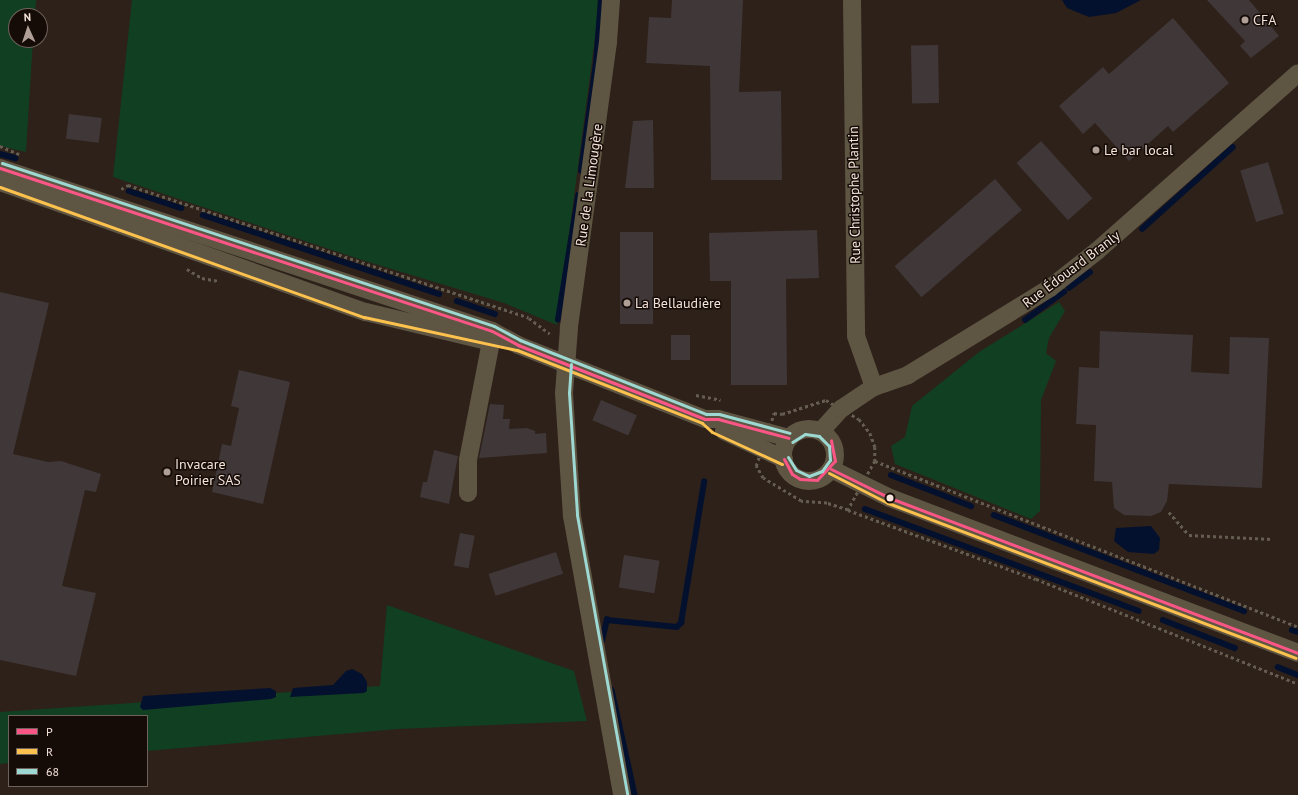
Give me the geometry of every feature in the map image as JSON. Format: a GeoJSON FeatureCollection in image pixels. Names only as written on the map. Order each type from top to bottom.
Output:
{"type":"FeatureCollection","features":[{"type":"Feature","properties":{"kind":"street","name":"Rue de la Limougère"},"geometry":{"type":"LineString","coordinates":[[611,0],[608,42],[566,367],[564,393],[572,516],[622,795]]}},
{"type":"Feature","properties":{"kind":"street","name":"Rue Christophe Plantin"},"geometry":{"type":"LineString","coordinates":[[852,0],[856,336],[874,387]]}},
{"type":"Feature","properties":{"kind":"street","name":"Rue Édouard Branly"},"geometry":{"type":"LineString","coordinates":[[821,431],[841,409],[874,387],[908,374],[1050,288],[1097,251],[1298,73]]}},
{"type":"Feature","properties":{"kind":"street"},"geometry":{"type":"LineString","coordinates":[[0,168],[492,331],[518,345],[566,367],[705,419],[718,419],[789,438]]}},
{"type":"Feature","properties":{"kind":"street"},"geometry":{"type":"LineString","coordinates":[[0,182],[366,312],[491,342],[518,345]]}},
{"type":"Feature","properties":{"kind":"street"},"geometry":{"type":"LineString","coordinates":[[468,493],[468,460],[491,342]]}},
{"type":"Feature","properties":{"kind":"street"},"geometry":{"type":"LineString","coordinates":[[705,419],[714,427],[784,459],[792,474],[800,479],[817,480],[832,469],[835,461],[834,444],[821,431],[804,429],[789,438],[784,459]]}},
{"type":"Feature","properties":{"kind":"street"},"geometry":{"type":"LineString","coordinates":[[832,469],[890,498],[1298,653]]}},
{"type":"Feature","properties":{"kind":"path"},"geometry":{"type":"LineString","coordinates":[[181,266],[202,278]]}},
{"type":"Feature","properties":{"kind":"path"},"geometry":{"type":"LineString","coordinates":[[450,294],[529,318],[551,335]]}},
{"type":"Feature","properties":{"kind":"path"},"geometry":{"type":"LineString","coordinates":[[771,426],[774,413],[782,414],[815,402],[826,400],[831,404]]}},
{"type":"Feature","properties":{"kind":"path"},"geometry":{"type":"LineString","coordinates":[[859,420],[870,433],[875,447],[875,461],[870,472]]}},
{"type":"Feature","properties":{"kind":"path"},"geometry":{"type":"LineString","coordinates":[[760,453],[756,466],[763,478],[777,488],[801,501],[827,503],[1036,579],[1298,684]]}},
{"type":"Feature","properties":{"kind":"path"},"geometry":{"type":"LineString","coordinates":[[875,461],[1298,627]]}},
{"type":"Feature","properties":{"kind":"path"},"geometry":{"type":"LineString","coordinates":[[848,510],[857,496]]}},
{"type":"Feature","properties":{"kind":"path"},"geometry":{"type":"LineString","coordinates":[[1169,512],[1189,535],[1272,539]]}},
{"type":"Feature","properties":{"kind":"green space"},"geometry":{"type":"Polygon","coordinates":[[[0,0],[36,0],[36,8],[8,8],[8,48],[32,48],[26,152],[0,146],[0,0]]]}},
{"type":"Feature","properties":{"kind":"green space"},"geometry":{"type":"Polygon","coordinates":[[[132,0],[600,0],[557,325],[504,303],[362,260],[113,177],[132,0]]]}},
{"type":"Feature","properties":{"kind":"green space"},"geometry":{"type":"Polygon","coordinates":[[[1059,302],[1065,311],[1049,338],[1046,353],[1056,361],[1041,400],[1040,511],[1031,519],[895,464],[891,446],[905,437],[912,406],[979,352],[1059,302]]]}},
{"type":"Feature","properties":{"kind":"green space"},"geometry":{"type":"Polygon","coordinates":[[[387,605],[574,671],[587,721],[398,729],[148,751],[148,715],[8,715],[8,763],[0,764],[0,712],[380,686],[387,605]]]}},
{"type":"Feature","properties":{"kind":"water"},"geometry":{"type":"Polygon","coordinates":[[[1062,0],[1141,0],[1116,13],[1089,17],[1067,8],[1062,0]]]}},
{"type":"Feature","properties":{"kind":"water"},"geometry":{"type":"Polygon","coordinates":[[[1151,526],[1160,538],[1159,550],[1154,554],[1128,552],[1114,541],[1116,528],[1151,526]]]}},
{"type":"Feature","properties":{"kind":"water"},"geometry":{"type":"Polygon","coordinates":[[[352,669],[362,674],[367,682],[367,691],[364,693],[290,697],[293,688],[333,685],[346,671],[352,669]]]}},
{"type":"Feature","properties":{"kind":"water"},"geometry":{"type":"Polygon","coordinates":[[[270,688],[276,691],[276,697],[271,699],[143,710],[140,707],[143,696],[270,688]]]}},
{"type":"Feature","properties":{"kind":"building"},"geometry":{"type":"Polygon","coordinates":[[[672,0],[743,0],[739,92],[781,91],[782,180],[711,180],[710,66],[646,63],[649,17],[671,18],[672,0]]]}},
{"type":"Feature","properties":{"kind":"building","name":"CFA"},"geometry":{"type":"Polygon","coordinates":[[[1207,0],[1249,0],[1279,36],[1251,58],[1240,46],[1245,41],[1207,0]]]}},
{"type":"Feature","properties":{"kind":"building"},"geometry":{"type":"Polygon","coordinates":[[[1173,18],[1229,83],[1173,132],[1168,126],[1129,161],[1095,123],[1083,134],[1059,106],[1103,67],[1109,74],[1173,18]]]}},
{"type":"Feature","properties":{"kind":"building"},"geometry":{"type":"Polygon","coordinates":[[[911,45],[938,45],[939,103],[912,103],[911,45]]]}},
{"type":"Feature","properties":{"kind":"building"},"geometry":{"type":"Polygon","coordinates":[[[69,114],[102,118],[99,143],[66,139],[69,114]]]}},
{"type":"Feature","properties":{"kind":"building"},"geometry":{"type":"Polygon","coordinates":[[[653,120],[654,188],[625,188],[633,121],[653,120]]]}},
{"type":"Feature","properties":{"kind":"building"},"geometry":{"type":"Polygon","coordinates":[[[1041,141],[1093,198],[1068,220],[1016,163],[1041,141]]]}},
{"type":"Feature","properties":{"kind":"building"},"geometry":{"type":"Polygon","coordinates":[[[1268,162],[1284,214],[1256,222],[1240,170],[1268,162]]]}},
{"type":"Feature","properties":{"kind":"building"},"geometry":{"type":"Polygon","coordinates":[[[995,179],[1022,210],[922,297],[895,266],[995,179]]]}},
{"type":"Feature","properties":{"kind":"building"},"geometry":{"type":"Polygon","coordinates":[[[817,230],[819,278],[786,279],[787,385],[731,385],[731,281],[710,281],[709,233],[817,230]]]}},
{"type":"Feature","properties":{"kind":"building"},"geometry":{"type":"Polygon","coordinates":[[[620,232],[653,232],[653,324],[620,324],[620,232]]]}},
{"type":"Feature","properties":{"kind":"building"},"geometry":{"type":"Polygon","coordinates":[[[0,292],[49,303],[13,454],[48,462],[61,461],[101,474],[96,492],[85,490],[62,586],[96,593],[76,676],[0,660],[0,292]]]}},
{"type":"Feature","properties":{"kind":"building"},"geometry":{"type":"Polygon","coordinates":[[[1100,331],[1193,335],[1191,372],[1229,374],[1230,337],[1269,338],[1262,488],[1169,484],[1167,501],[1161,512],[1151,516],[1124,515],[1114,508],[1112,482],[1094,481],[1096,425],[1076,424],[1079,367],[1099,368],[1100,331]]]}},
{"type":"Feature","properties":{"kind":"building"},"geometry":{"type":"Polygon","coordinates":[[[671,335],[690,335],[690,360],[671,360],[671,335]]]}},
{"type":"Feature","properties":{"kind":"building"},"geometry":{"type":"Polygon","coordinates":[[[239,370],[290,382],[263,504],[212,492],[222,444],[231,446],[239,408],[231,406],[239,370]]]}},
{"type":"Feature","properties":{"kind":"building"},"geometry":{"type":"Polygon","coordinates":[[[601,400],[637,415],[628,435],[592,420],[601,400]]]}},
{"type":"Feature","properties":{"kind":"building"},"geometry":{"type":"Polygon","coordinates":[[[490,404],[504,405],[503,419],[510,419],[509,429],[527,428],[535,431],[535,434],[546,433],[547,453],[479,458],[490,404]]]}},
{"type":"Feature","properties":{"kind":"building"},"geometry":{"type":"Polygon","coordinates":[[[434,450],[458,456],[449,504],[420,497],[423,482],[427,482],[434,450]]]}},
{"type":"Feature","properties":{"kind":"building"},"geometry":{"type":"Polygon","coordinates":[[[460,533],[475,536],[468,568],[454,565],[460,533]]]}},
{"type":"Feature","properties":{"kind":"building"},"geometry":{"type":"Polygon","coordinates":[[[556,552],[563,574],[496,596],[488,574],[556,552]]]}},
{"type":"Feature","properties":{"kind":"building"},"geometry":{"type":"Polygon","coordinates":[[[624,555],[660,561],[654,593],[619,588],[624,555]]]}},
{"type":"Feature","properties":{"kind":"waterway"},"geometry":{"type":"LineString","coordinates":[[581,171],[596,63],[601,0]]}},
{"type":"Feature","properties":{"kind":"waterway"},"geometry":{"type":"LineString","coordinates":[[1142,229],[1233,147]]}},
{"type":"Feature","properties":{"kind":"waterway"},"geometry":{"type":"LineString","coordinates":[[0,154],[15,158]]}},
{"type":"Feature","properties":{"kind":"waterway"},"geometry":{"type":"LineString","coordinates":[[129,191],[181,208]]}},
{"type":"Feature","properties":{"kind":"waterway"},"geometry":{"type":"LineString","coordinates":[[558,320],[578,196]]}},
{"type":"Feature","properties":{"kind":"waterway"},"geometry":{"type":"LineString","coordinates":[[203,215],[439,294]]}},
{"type":"Feature","properties":{"kind":"waterway"},"geometry":{"type":"LineString","coordinates":[[1069,288],[1090,272]]}},
{"type":"Feature","properties":{"kind":"waterway"},"geometry":{"type":"LineString","coordinates":[[1025,320],[1064,292]]}},
{"type":"Feature","properties":{"kind":"waterway"},"geometry":{"type":"LineString","coordinates":[[457,301],[495,314]]}},
{"type":"Feature","properties":{"kind":"waterway"},"geometry":{"type":"LineString","coordinates":[[891,475],[971,506]]}},
{"type":"Feature","properties":{"kind":"waterway"},"geometry":{"type":"LineString","coordinates":[[602,641],[607,620],[677,627],[681,623],[704,482]]}},
{"type":"Feature","properties":{"kind":"waterway"},"geometry":{"type":"LineString","coordinates":[[865,509],[1139,611]]}},
{"type":"Feature","properties":{"kind":"waterway"},"geometry":{"type":"LineString","coordinates":[[994,515],[1244,611]]}},
{"type":"Feature","properties":{"kind":"waterway"},"geometry":{"type":"LineString","coordinates":[[1163,620],[1235,648]]}},
{"type":"Feature","properties":{"kind":"waterway"},"geometry":{"type":"LineString","coordinates":[[1292,630],[1298,632]]}},
{"type":"Feature","properties":{"kind":"waterway"},"geometry":{"type":"LineString","coordinates":[[1278,667],[1298,675]]}},
{"type":"Feature","properties":{"kind":"waterway"},"geometry":{"type":"LineString","coordinates":[[612,690],[635,795]]}},
{"type":"Feature","properties":{"kind":"transit line","name":"68"},"geometry":{"type":"LineString","coordinates":[[2,163],[494,326],[520,340],[706,414],[719,414],[790,433]]}},
{"type":"Feature","properties":{"kind":"transit line","name":"P"},"geometry":{"type":"LineString","coordinates":[[0,168],[492,331],[518,345],[705,419],[718,419],[789,438]]}},
{"type":"Feature","properties":{"kind":"transit line","name":"R"},"geometry":{"type":"LineString","coordinates":[[0,187],[364,317],[517,350],[702,423],[712,432],[782,464]]}},
{"type":"Feature","properties":{"kind":"transit line","name":"68"},"geometry":{"type":"LineString","coordinates":[[571,364],[569,393],[577,515],[627,794]]}},
{"type":"Feature","properties":{"kind":"transit line","name":"68"},"geometry":{"type":"LineString","coordinates":[[788,457],[796,470],[809,476],[822,471],[830,460],[829,446],[819,436],[805,434],[792,442]]}},
{"type":"Feature","properties":{"kind":"transit line","name":"P"},"geometry":{"type":"LineString","coordinates":[[784,459],[792,474],[800,479],[817,480],[835,461],[831,440]]}},
{"type":"Feature","properties":{"kind":"transit line","name":"P"},"geometry":{"type":"LineString","coordinates":[[831,469],[890,498],[1298,653]]}},
{"type":"Feature","properties":{"kind":"transit line","name":"R"},"geometry":{"type":"LineString","coordinates":[[829,473],[888,503],[1296,658]]}},
{"type":"Feature","properties":{"kind":"place","name":"CFA"},"geometry":{"type":"Point","coordinates":[1245,20]}},
{"type":"Feature","properties":{"kind":"place","name":"Le bar local"},"geometry":{"type":"Point","coordinates":[1096,150]}},
{"type":"Feature","properties":{"kind":"place","name":"La Bellaudière"},"geometry":{"type":"Point","coordinates":[627,303]}},
{"type":"Feature","properties":{"kind":"place","name":"Invacare Poirier SAS"},"geometry":{"type":"Point","coordinates":[167,472]}}]}
